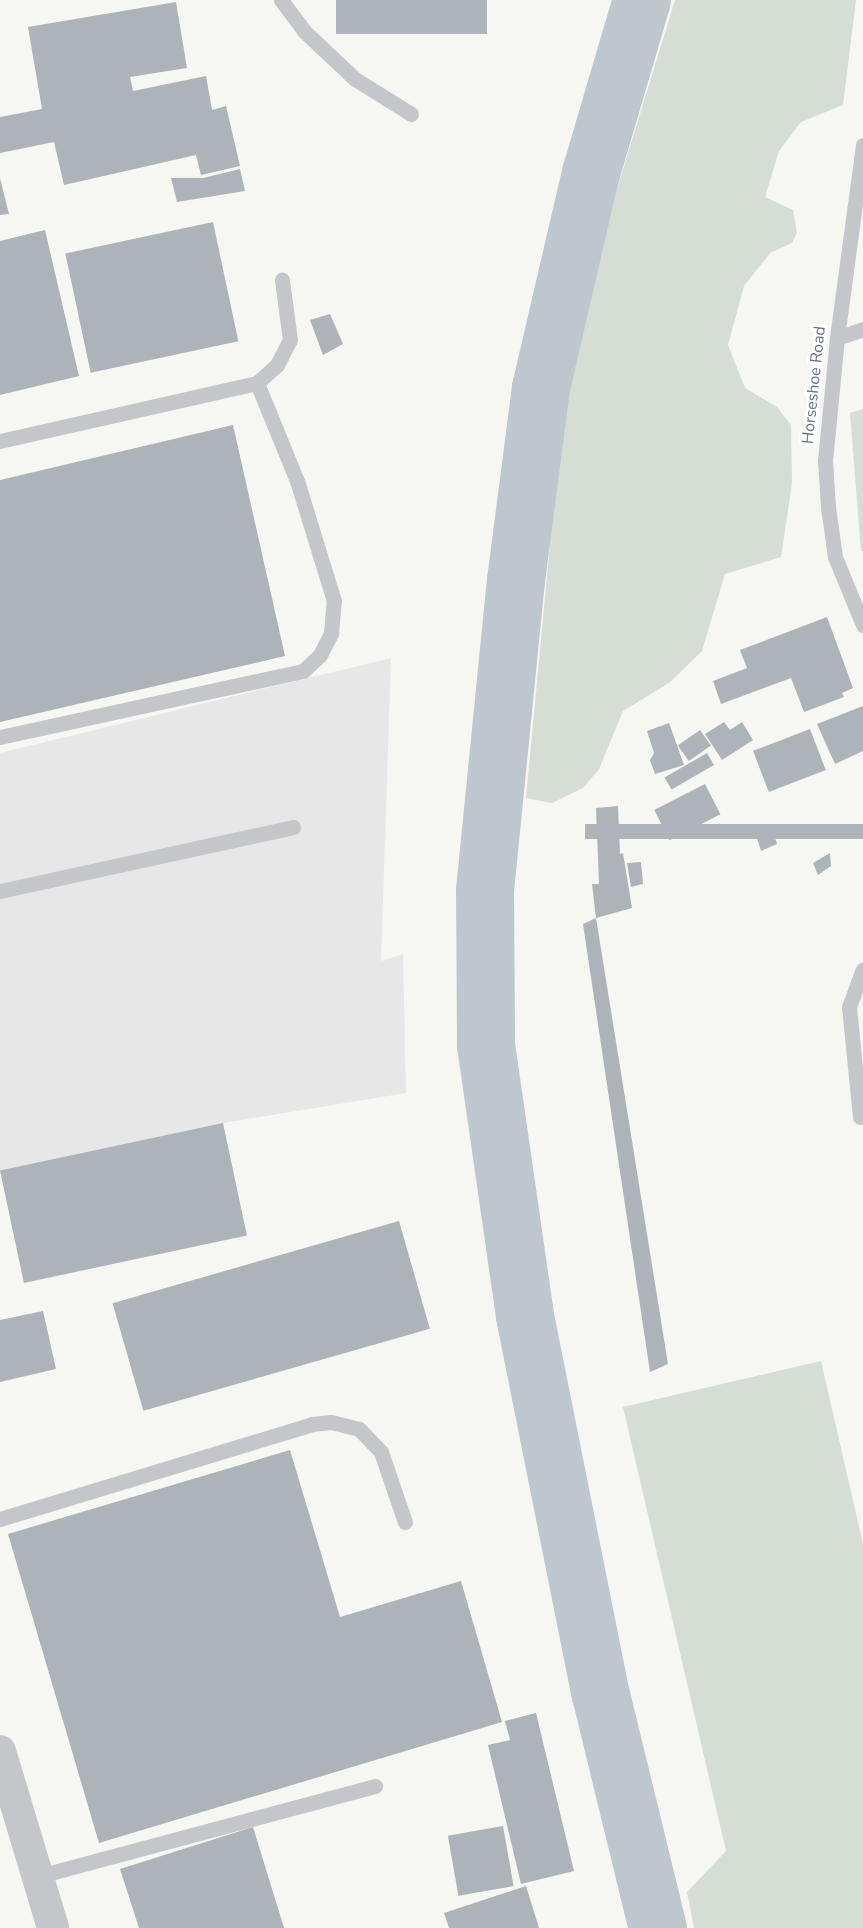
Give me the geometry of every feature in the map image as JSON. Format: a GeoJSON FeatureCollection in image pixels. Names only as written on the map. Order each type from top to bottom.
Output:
{"type":"FeatureCollection","features":[{"type":"Feature","properties":{"kind":"street"},"geometry":{"type":"LineString","coordinates":[[0,1751],[53,1928]]}},
{"type":"Feature","properties":{"kind":"lane"},"geometry":{"type":"LineString","coordinates":[[281,0],[304,31],[355,79],[411,114]]}},
{"type":"Feature","properties":{"kind":"lane","name":"Horseshoe Road"},"geometry":{"type":"LineString","coordinates":[[863,145],[857,222],[837,338],[825,460],[828,507],[835,557],[863,625]]}},
{"type":"Feature","properties":{"kind":"lane"},"geometry":{"type":"LineString","coordinates":[[0,441],[257,383],[277,365],[290,340],[282,280]]}},
{"type":"Feature","properties":{"kind":"lane"},"geometry":{"type":"LineString","coordinates":[[837,338],[863,329]]}},
{"type":"Feature","properties":{"kind":"lane"},"geometry":{"type":"LineString","coordinates":[[0,737],[303,671],[320,655],[330,633],[334,601],[297,481],[257,383]]}},
{"type":"Feature","properties":{"kind":"lane"},"geometry":{"type":"LineString","coordinates":[[0,891],[293,827]]}},
{"type":"Feature","properties":{"kind":"lane"},"geometry":{"type":"LineString","coordinates":[[860,1117],[849,1007],[863,969]]}},
{"type":"Feature","properties":{"kind":"lane"},"geometry":{"type":"LineString","coordinates":[[0,1519],[312,1424],[331,1422],[359,1429],[381,1452],[405,1522]]}},
{"type":"Feature","properties":{"kind":"lane"},"geometry":{"type":"LineString","coordinates":[[39,1876],[375,1786]]}},
{"type":"Feature","properties":{"kind":"shaded area"},"geometry":{"type":"Polygon","coordinates":[[[675,0],[856,0],[843,105],[801,122],[779,151],[765,197],[793,210],[797,233],[792,243],[770,253],[744,286],[728,345],[745,388],[777,407],[791,425],[792,483],[781,557],[725,574],[702,651],[669,683],[623,711],[599,769],[583,788],[552,803],[526,798],[561,428],[617,189],[675,0]]]}},
{"type":"Feature","properties":{"kind":"shaded area"},"geometry":{"type":"Polygon","coordinates":[[[863,409],[863,551],[861,551],[850,413],[863,409]]]}},
{"type":"Feature","properties":{"kind":"shaded area"},"geometry":{"type":"Polygon","coordinates":[[[391,658],[381,961],[403,954],[406,1093],[223,1123],[0,1172],[0,753],[391,658]]]}},
{"type":"Feature","properties":{"kind":"shaded area"},"geometry":{"type":"Polygon","coordinates":[[[821,1361],[863,1544],[863,1928],[694,1928],[687,1892],[726,1851],[623,1407],[821,1361]]]}},
{"type":"Feature","properties":{"kind":"building"},"geometry":{"type":"Polygon","coordinates":[[[336,0],[487,0],[487,34],[336,34],[336,0]]]}},
{"type":"Feature","properties":{"kind":"building"},"geometry":{"type":"Polygon","coordinates":[[[176,2],[187,68],[130,77],[133,91],[206,76],[212,110],[226,106],[240,166],[201,175],[196,155],[64,185],[54,142],[0,153],[0,117],[42,109],[28,27],[176,2]]]}},
{"type":"Feature","properties":{"kind":"building"},"geometry":{"type":"Polygon","coordinates":[[[240,169],[245,191],[177,202],[171,178],[203,178],[240,169]]]}},
{"type":"Feature","properties":{"kind":"building"},"geometry":{"type":"Polygon","coordinates":[[[0,178],[9,214],[0,215],[0,178]]]}},
{"type":"Feature","properties":{"kind":"building"},"geometry":{"type":"Polygon","coordinates":[[[213,222],[238,341],[91,373],[65,253],[213,222]]]}},
{"type":"Feature","properties":{"kind":"building"},"geometry":{"type":"Polygon","coordinates":[[[45,230],[79,376],[0,395],[0,241],[45,230]]]}},
{"type":"Feature","properties":{"kind":"building"},"geometry":{"type":"Polygon","coordinates":[[[330,314],[343,344],[323,355],[310,320],[330,314]]]}},
{"type":"Feature","properties":{"kind":"building"},"geometry":{"type":"Polygon","coordinates":[[[233,425],[285,656],[0,722],[0,480],[233,425]]]}},
{"type":"Feature","properties":{"kind":"building"},"geometry":{"type":"Polygon","coordinates":[[[827,617],[853,688],[842,693],[844,697],[804,712],[791,678],[721,704],[713,681],[747,668],[740,650],[827,617]]]}},
{"type":"Feature","properties":{"kind":"building"},"geometry":{"type":"Polygon","coordinates":[[[863,706],[863,751],[835,764],[817,724],[863,706]]]}},
{"type":"Feature","properties":{"kind":"building"},"geometry":{"type":"Polygon","coordinates":[[[724,722],[730,730],[742,722],[753,740],[722,760],[705,734],[724,722]]]}},
{"type":"Feature","properties":{"kind":"building"},"geometry":{"type":"Polygon","coordinates":[[[669,723],[684,765],[655,774],[650,760],[654,753],[647,731],[669,723]]]}},
{"type":"Feature","properties":{"kind":"building"},"geometry":{"type":"Polygon","coordinates":[[[810,729],[826,770],[769,792],[753,751],[810,729]]]}},
{"type":"Feature","properties":{"kind":"building"},"geometry":{"type":"Polygon","coordinates":[[[700,730],[711,746],[689,761],[678,745],[700,730]]]}},
{"type":"Feature","properties":{"kind":"building"},"geometry":{"type":"Polygon","coordinates":[[[707,753],[714,765],[672,790],[665,778],[707,753]]]}},
{"type":"Feature","properties":{"kind":"building"},"geometry":{"type":"Polygon","coordinates":[[[705,784],[720,814],[670,840],[654,810],[705,784]]]}},
{"type":"Feature","properties":{"kind":"building"},"geometry":{"type":"Polygon","coordinates":[[[618,806],[620,854],[623,853],[632,908],[596,918],[592,884],[599,884],[596,808],[618,806]]]}},
{"type":"Feature","properties":{"kind":"building"},"geometry":{"type":"Polygon","coordinates":[[[585,824],[863,824],[863,839],[585,839],[585,824]]]}},
{"type":"Feature","properties":{"kind":"building"},"geometry":{"type":"Polygon","coordinates":[[[773,831],[777,844],[761,851],[756,835],[773,831]]]}},
{"type":"Feature","properties":{"kind":"building"},"geometry":{"type":"Polygon","coordinates":[[[830,853],[831,866],[818,875],[813,863],[830,853]]]}},
{"type":"Feature","properties":{"kind":"building"},"geometry":{"type":"Polygon","coordinates":[[[641,862],[643,884],[631,887],[627,863],[641,862]]]}},
{"type":"Feature","properties":{"kind":"building"},"geometry":{"type":"Polygon","coordinates":[[[596,918],[668,1364],[650,1372],[583,924],[596,918]]]}},
{"type":"Feature","properties":{"kind":"building"},"geometry":{"type":"Polygon","coordinates":[[[223,1123],[247,1235],[24,1283],[0,1170],[223,1123]]]}},
{"type":"Feature","properties":{"kind":"building"},"geometry":{"type":"Polygon","coordinates":[[[399,1221],[430,1329],[143,1411],[113,1303],[399,1221]]]}},
{"type":"Feature","properties":{"kind":"building"},"geometry":{"type":"Polygon","coordinates":[[[43,1311],[56,1369],[0,1382],[0,1320],[43,1311]]]}},
{"type":"Feature","properties":{"kind":"building"},"geometry":{"type":"Polygon","coordinates":[[[290,1450],[340,1617],[461,1581],[502,1722],[99,1843],[8,1534],[290,1450]]]}},
{"type":"Feature","properties":{"kind":"building"},"geometry":{"type":"Polygon","coordinates":[[[536,1713],[574,1871],[521,1884],[488,1745],[510,1740],[505,1721],[536,1713]]]}},
{"type":"Feature","properties":{"kind":"building"},"geometry":{"type":"Polygon","coordinates":[[[503,1826],[514,1886],[458,1896],[448,1836],[503,1826]]]}},
{"type":"Feature","properties":{"kind":"building"},"geometry":{"type":"Polygon","coordinates":[[[253,1827],[284,1928],[139,1928],[120,1869],[253,1827]]]}},
{"type":"Feature","properties":{"kind":"building"},"geometry":{"type":"Polygon","coordinates":[[[526,1886],[539,1928],[449,1928],[444,1913],[526,1886]]]}},
{"type":"Feature","properties":{"kind":"waterway"},"geometry":{"type":"LineString","coordinates":[[642,0],[591,173],[541,388],[516,580],[485,890],[486,1045],[525,1316],[601,1695],[658,1928]]}}]}
